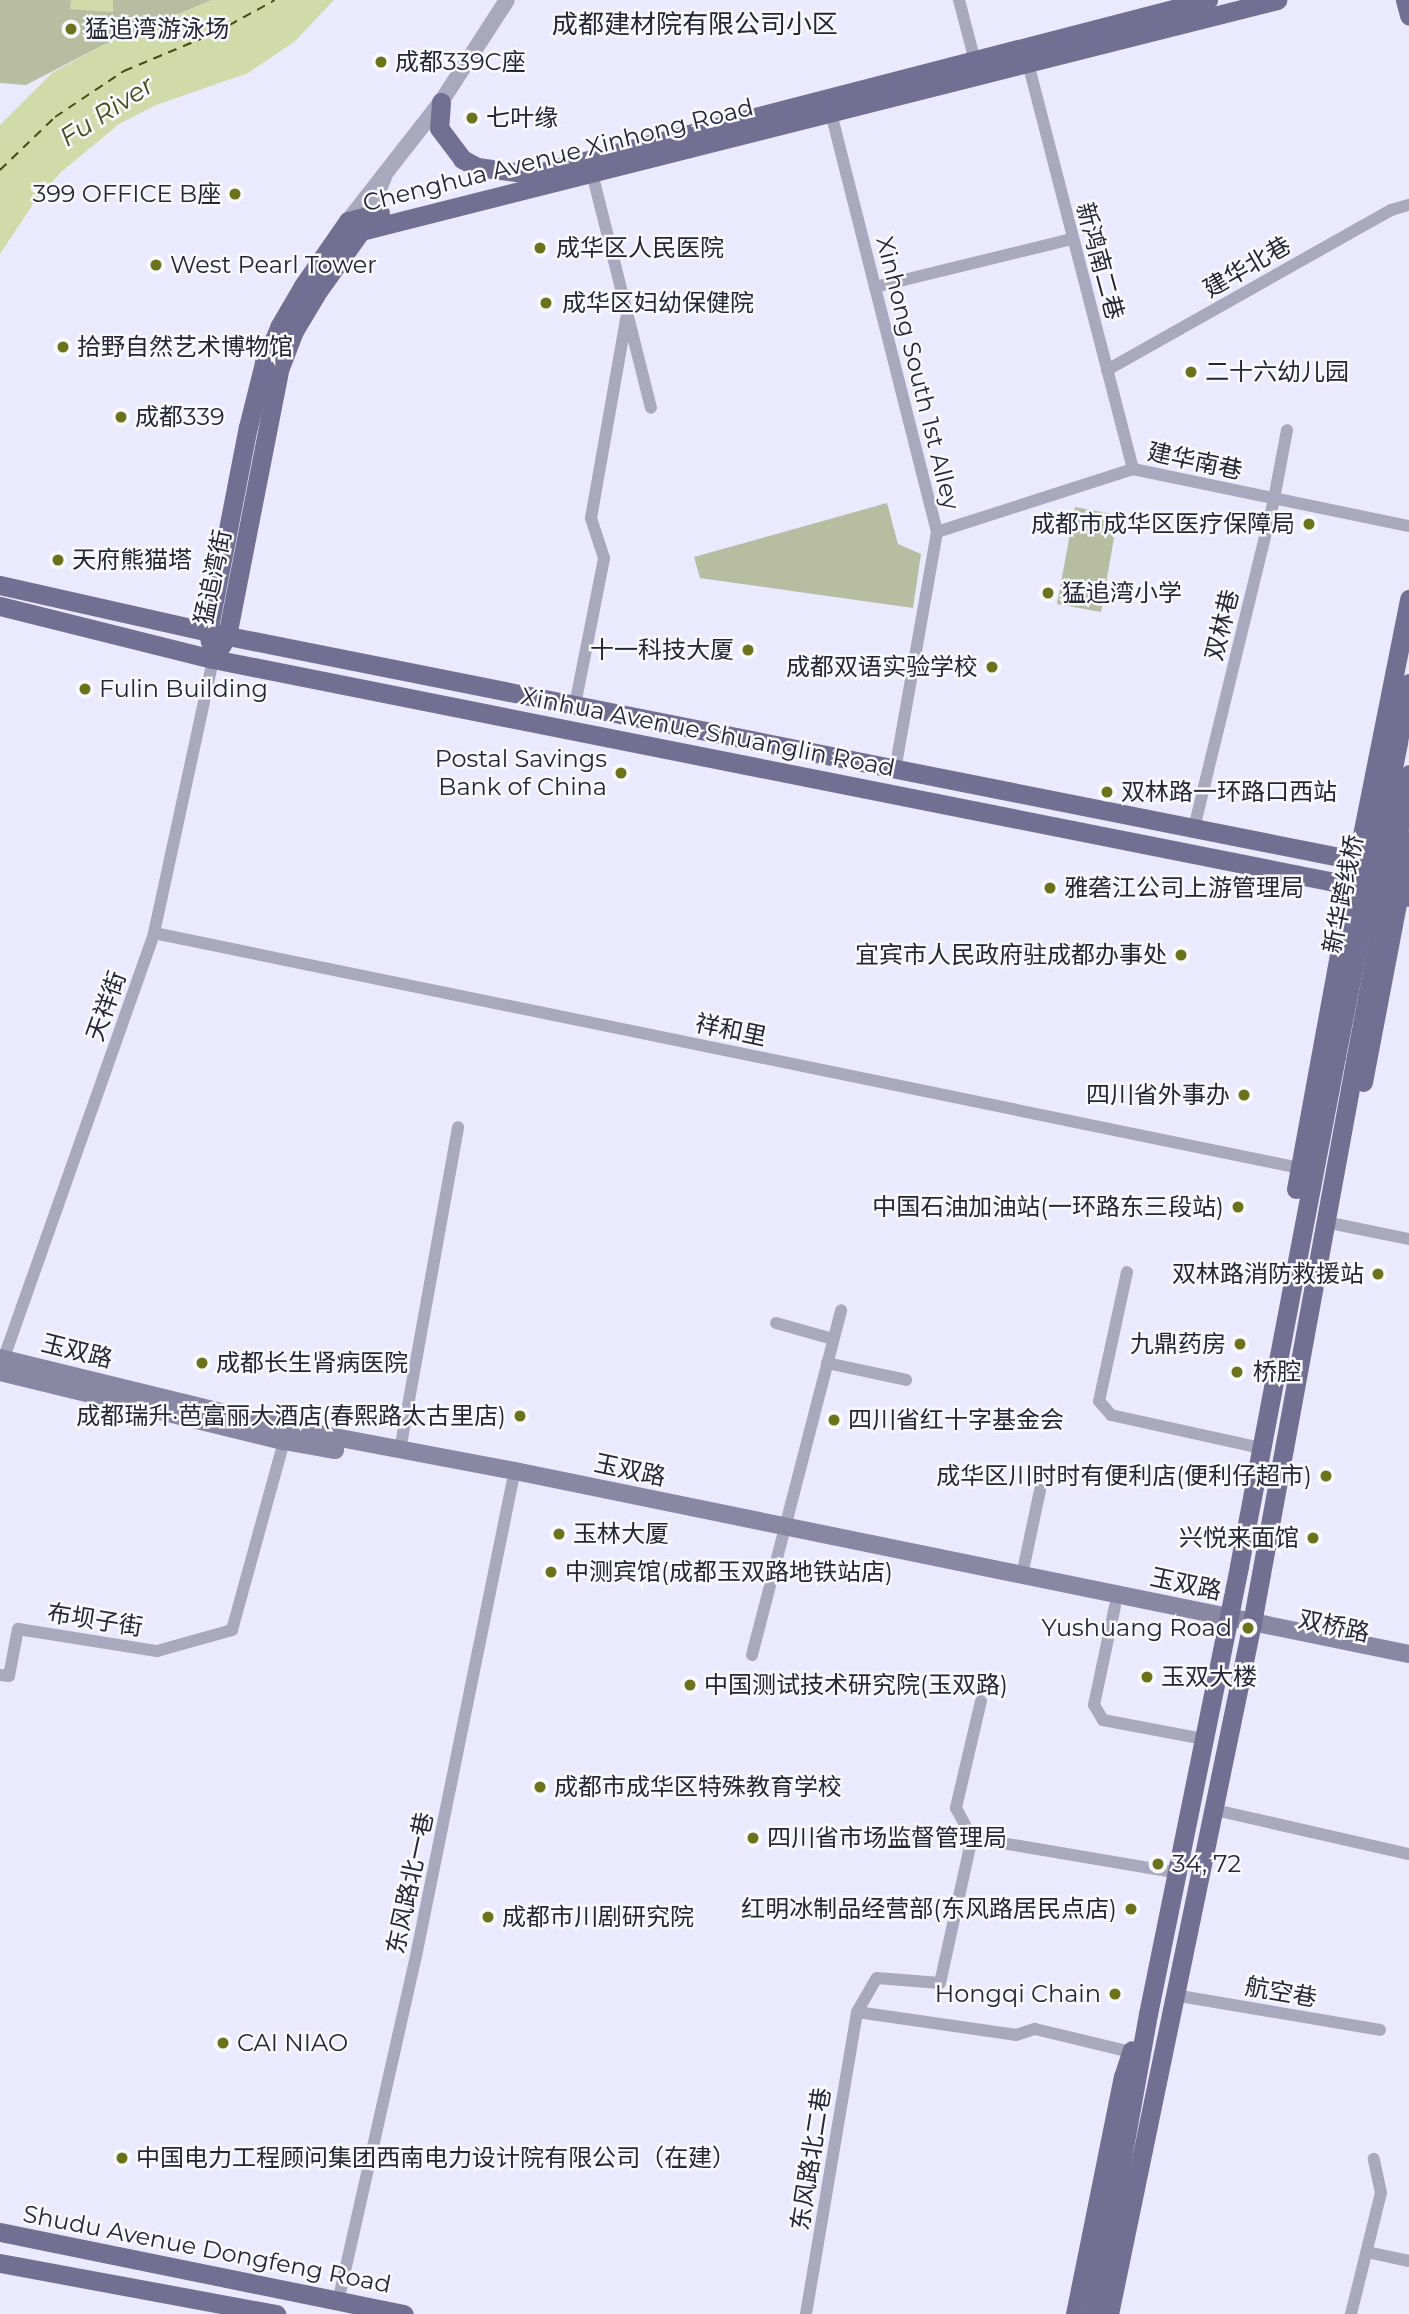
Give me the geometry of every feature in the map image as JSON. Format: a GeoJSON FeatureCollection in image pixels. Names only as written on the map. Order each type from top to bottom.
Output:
{"type":"FeatureCollection","features":[{"type":"Feature","properties":{"kind":"main road","name":"Chenghua Avenue Xinhong Road"},"geometry":{"type":"LineString","coordinates":[[360,223],[531,174],[1208,0]]}},
{"type":"Feature","properties":{"kind":"main road","name":"Chenghua Avenue Xinhong Road"},"geometry":{"type":"LineString","coordinates":[[360,223],[592,173],[1277,0]]}},
{"type":"Feature","properties":{"kind":"main road"},"geometry":{"type":"LineString","coordinates":[[1405,0],[1409,15]]}},
{"type":"Feature","properties":{"kind":"main road"},"geometry":{"type":"LineString","coordinates":[[441,102],[439,128],[462,159],[477,167],[531,174]]}},
{"type":"Feature","properties":{"kind":"main road","name":"猛追湾街"},"geometry":{"type":"LineString","coordinates":[[213,659],[279,370],[295,331],[360,223]]}},
{"type":"Feature","properties":{"kind":"main road","name":"Xinhua Avenue Shuanglin Road"},"geometry":{"type":"LineString","coordinates":[[0,585],[217,634],[1406,871]]}},
{"type":"Feature","properties":{"kind":"main road"},"geometry":{"type":"LineString","coordinates":[[1290,1289],[1285,1249],[1352,886],[1409,599]]}},
{"type":"Feature","properties":{"kind":"main road","name":"Xinhua Avenue Shuanglin Road"},"geometry":{"type":"LineString","coordinates":[[0,606],[213,659],[1404,896]]}},
{"type":"Feature","properties":{"kind":"main road","name":"新华跨线桥"},"geometry":{"type":"LineString","coordinates":[[1345,1059],[1409,683]]}},
{"type":"Feature","properties":{"kind":"main road","name":"新华跨线桥"},"geometry":{"type":"LineString","coordinates":[[1345,1059],[1409,774]]}},
{"type":"Feature","properties":{"kind":"main road"},"geometry":{"type":"LineString","coordinates":[[1311,1293],[1327,1257],[1335,1224],[1404,896],[1409,840]]}},
{"type":"Feature","properties":{"kind":"main road"},"geometry":{"type":"LineString","coordinates":[[1094,2314],[1149,2014],[1262,1448],[1290,1289],[1345,1059]]}},
{"type":"Feature","properties":{"kind":"main road"},"geometry":{"type":"LineString","coordinates":[[1109,2314],[1251,1628],[1311,1293],[1345,1059]]}},
{"type":"Feature","properties":{"kind":"main road","name":"玉双路"},"geometry":{"type":"LineString","coordinates":[[1,1365],[284,1441],[514,1477]]}},
{"type":"Feature","properties":{"kind":"main road","name":"玉双路"},"geometry":{"type":"LineString","coordinates":[[1,1365],[1115,1606],[1228,1623]]}},
{"type":"Feature","properties":{"kind":"main road","name":"玉双路"},"geometry":{"type":"LineString","coordinates":[[782,1532],[1022,1576],[1251,1628]]}},
{"type":"Feature","properties":{"kind":"main road"},"geometry":{"type":"LineString","coordinates":[[1251,1628],[1409,1654]]}},
{"type":"Feature","properties":{"kind":"main road","name":"双桥路"},"geometry":{"type":"LineString","coordinates":[[1251,1628],[1409,1666]]}},
{"type":"Feature","properties":{"kind":"main road"},"geometry":{"type":"LineString","coordinates":[[1075,2314],[1123,2077],[1149,2014]]}},
{"type":"Feature","properties":{"kind":"main road"},"geometry":{"type":"LineString","coordinates":[[1123,2314],[1164,2101],[1170,2015]]}},
{"type":"Feature","properties":{"kind":"main road","name":"Shudu Avenue Dongfeng Road"},"geometry":{"type":"LineString","coordinates":[[0,2232],[404,2314]]}},
{"type":"Feature","properties":{"kind":"main road","name":"Shudu Avenue Dongfeng Road"},"geometry":{"type":"LineString","coordinates":[[0,2263],[276,2314]]}},
{"type":"Feature","properties":{"kind":"street","name":"猛追湾街"},"geometry":{"type":"LineString","coordinates":[[360,223],[384,177],[441,102],[508,0]]}},
{"type":"Feature","properties":{"kind":"street"},"geometry":{"type":"LineString","coordinates":[[959,0],[975,61]]}},
{"type":"Feature","properties":{"kind":"street","name":"新鸿南二巷"},"geometry":{"type":"LineString","coordinates":[[1028,63],[1132,469]]}},
{"type":"Feature","properties":{"kind":"street","name":"Xinhong South 1st Alley"},"geometry":{"type":"LineString","coordinates":[[831,113],[937,532],[895,769]]}},
{"type":"Feature","properties":{"kind":"street"},"geometry":{"type":"LineString","coordinates":[[592,173],[651,408]]}},
{"type":"Feature","properties":{"kind":"street","name":"猛追湾街"},"geometry":{"type":"LineString","coordinates":[[360,223],[384,177]]}},
{"type":"Feature","properties":{"kind":"street","name":"建华北巷"},"geometry":{"type":"LineString","coordinates":[[1107,370],[1391,209],[1409,205]]}},
{"type":"Feature","properties":{"kind":"street"},"geometry":{"type":"LineString","coordinates":[[875,287],[1072,239]]}},
{"type":"Feature","properties":{"kind":"street"},"geometry":{"type":"LineString","coordinates":[[575,705],[604,558],[590,518],[627,313]]}},
{"type":"Feature","properties":{"kind":"street","name":"双林巷"},"geometry":{"type":"LineString","coordinates":[[1194,828],[1274,499],[1287,430]]}},
{"type":"Feature","properties":{"kind":"street","name":"建华南巷"},"geometry":{"type":"LineString","coordinates":[[937,532],[1132,469],[1409,526]]}},
{"type":"Feature","properties":{"kind":"street","name":"天祥街"},"geometry":{"type":"LineString","coordinates":[[1,1365],[154,933],[213,659]]}},
{"type":"Feature","properties":{"kind":"street","name":"祥和里"},"geometry":{"type":"LineString","coordinates":[[154,933],[1300,1168]]}},
{"type":"Feature","properties":{"kind":"street"},"geometry":{"type":"LineString","coordinates":[[400,1450],[458,1128]]}},
{"type":"Feature","properties":{"kind":"street"},"geometry":{"type":"LineString","coordinates":[[1335,1224],[1409,1239]]}},
{"type":"Feature","properties":{"kind":"street"},"geometry":{"type":"LineString","coordinates":[[1127,1272],[1099,1401],[1111,1415],[1262,1448]]}},
{"type":"Feature","properties":{"kind":"street"},"geometry":{"type":"LineString","coordinates":[[752,1655],[841,1310]]}},
{"type":"Feature","properties":{"kind":"street"},"geometry":{"type":"LineString","coordinates":[[776,1323],[833,1339]]}},
{"type":"Feature","properties":{"kind":"street"},"geometry":{"type":"LineString","coordinates":[[827,1363],[906,1380]]}},
{"type":"Feature","properties":{"kind":"street","name":"布坝子街"},"geometry":{"type":"LineString","coordinates":[[0,1675],[9,1676],[18,1629],[157,1651],[232,1630],[284,1441]]}},
{"type":"Feature","properties":{"kind":"street","name":"东风路北一巷"},"geometry":{"type":"LineString","coordinates":[[338,2302],[420,1938],[514,1477]]}},
{"type":"Feature","properties":{"kind":"street"},"geometry":{"type":"LineString","coordinates":[[1022,1576],[1040,1490]]}},
{"type":"Feature","properties":{"kind":"street"},"geometry":{"type":"LineString","coordinates":[[1115,1606],[1094,1705],[1103,1720],[1204,1739]]}},
{"type":"Feature","properties":{"kind":"street"},"geometry":{"type":"LineString","coordinates":[[981,1701],[956,1808],[972,1838],[1178,1873]]}},
{"type":"Feature","properties":{"kind":"street"},"geometry":{"type":"LineString","coordinates":[[1215,1810],[1409,1854]]}},
{"type":"Feature","properties":{"kind":"street","name":"东风路北二巷"},"geometry":{"type":"LineString","coordinates":[[806,2314],[857,2012],[877,1978],[940,1983],[972,1838]]}},
{"type":"Feature","properties":{"kind":"street","name":"航空巷"},"geometry":{"type":"LineString","coordinates":[[1174,1995],[1380,2030]]}},
{"type":"Feature","properties":{"kind":"street"},"geometry":{"type":"LineString","coordinates":[[857,2012],[1016,2035],[1035,2029],[1132,2052]]}},
{"type":"Feature","properties":{"kind":"street"},"geometry":{"type":"LineString","coordinates":[[1351,2314],[1381,2193],[1374,2159]]}},
{"type":"Feature","properties":{"kind":"street"},"geometry":{"type":"LineString","coordinates":[[1367,2252],[1409,2261]]}},
{"type":"Feature","properties":{"kind":"shaded area","name":"猛追湾游泳场"},"geometry":{"type":"Polygon","coordinates":[[[0,0],[212,0],[101,46],[26,85],[0,83],[0,0]]]}},
{"type":"Feature","properties":{"kind":"shaded area"},"geometry":{"type":"Polygon","coordinates":[[[887,503],[898,544],[921,554],[913,608],[700,578],[694,557],[887,503]]]}},
{"type":"Feature","properties":{"kind":"shaded area"},"geometry":{"type":"Polygon","coordinates":[[[1075,507],[1118,515],[1101,612],[1057,604],[1075,507]]]}},
{"type":"Feature","properties":{"kind":"water"},"geometry":{"type":"Polygon","coordinates":[[[71,0],[113,0],[113,12],[70,9],[71,0]]]}},
{"type":"Feature","properties":{"kind":"water","name":"Fu River"},"geometry":{"type":"Polygon","coordinates":[[[212,0],[334,0],[294,42],[248,73],[156,105],[119,124],[60,173],[35,201],[0,254],[0,125],[52,73],[101,46],[212,0]]]}},
{"type":"Feature","properties":{"kind":"ferry route"},"geometry":{"type":"LineString","coordinates":[[0,170],[55,117],[124,71],[215,33],[275,0]]}},
{"type":"Feature","properties":{"kind":"place","name":"猛追湾游泳场"},"geometry":{"type":"Point","coordinates":[71,29]}},
{"type":"Feature","properties":{"kind":"place","name":"成都339C座"},"geometry":{"type":"Point","coordinates":[381,62]}},
{"type":"Feature","properties":{"kind":"place","name":"七叶缘"},"geometry":{"type":"Point","coordinates":[472,118]}},
{"type":"Feature","properties":{"kind":"place","name":"399 OFFICE B座"},"geometry":{"type":"Point","coordinates":[235,194]}},
{"type":"Feature","properties":{"kind":"place","name":"成华区人民医院"},"geometry":{"type":"Point","coordinates":[540,248]}},
{"type":"Feature","properties":{"kind":"place","name":"West Pearl Tower"},"geometry":{"type":"Point","coordinates":[156,265]}},
{"type":"Feature","properties":{"kind":"place","name":"成华区妇幼保健院"},"geometry":{"type":"Point","coordinates":[546,303]}},
{"type":"Feature","properties":{"kind":"place","name":"拾野自然艺术博物馆"},"geometry":{"type":"Point","coordinates":[63,347]}},
{"type":"Feature","properties":{"kind":"place","name":"二十六幼儿园"},"geometry":{"type":"Point","coordinates":[1191,372]}},
{"type":"Feature","properties":{"kind":"place","name":"成都339"},"geometry":{"type":"Point","coordinates":[121,417]}},
{"type":"Feature","properties":{"kind":"place","name":"成都市成华区医疗保障局"},"geometry":{"type":"Point","coordinates":[1309,524]}},
{"type":"Feature","properties":{"kind":"place","name":"天府熊猫塔"},"geometry":{"type":"Point","coordinates":[58,560]}},
{"type":"Feature","properties":{"kind":"place","name":"猛追湾小学"},"geometry":{"type":"Point","coordinates":[1048,593]}},
{"type":"Feature","properties":{"kind":"place","name":"十一科技大厦"},"geometry":{"type":"Point","coordinates":[748,650]}},
{"type":"Feature","properties":{"kind":"place","name":"成都双语实验学校"},"geometry":{"type":"Point","coordinates":[992,667]}},
{"type":"Feature","properties":{"kind":"place","name":"Fulin Building"},"geometry":{"type":"Point","coordinates":[85,689]}},
{"type":"Feature","properties":{"kind":"place","name":"Postal Savings Bank of China"},"geometry":{"type":"Point","coordinates":[621,773]}},
{"type":"Feature","properties":{"kind":"place","name":"双林路一环路口西站"},"geometry":{"type":"Point","coordinates":[1107,792]}},
{"type":"Feature","properties":{"kind":"place","name":"雅砻江公司上游管理局"},"geometry":{"type":"Point","coordinates":[1050,888]}},
{"type":"Feature","properties":{"kind":"place","name":"宜宾市人民政府驻成都办事处"},"geometry":{"type":"Point","coordinates":[1181,955]}},
{"type":"Feature","properties":{"kind":"place","name":"四川省外事办"},"geometry":{"type":"Point","coordinates":[1244,1095]}},
{"type":"Feature","properties":{"kind":"place","name":"中国石油加油站(一环路东三段站)"},"geometry":{"type":"Point","coordinates":[1238,1207]}},
{"type":"Feature","properties":{"kind":"place","name":"双林路消防救援站"},"geometry":{"type":"Point","coordinates":[1378,1274]}},
{"type":"Feature","properties":{"kind":"place","name":"九鼎药房"},"geometry":{"type":"Point","coordinates":[1240,1344]}},
{"type":"Feature","properties":{"kind":"place","name":"成都长生肾病医院"},"geometry":{"type":"Point","coordinates":[202,1363]}},
{"type":"Feature","properties":{"kind":"place","name":"桥腔"},"geometry":{"type":"Point","coordinates":[1237,1372]}},
{"type":"Feature","properties":{"kind":"place","name":"成都瑞升·芭富丽大酒店(春熙路太古里店)"},"geometry":{"type":"Point","coordinates":[520,1416]}},
{"type":"Feature","properties":{"kind":"place","name":"四川省红十字基金会"},"geometry":{"type":"Point","coordinates":[834,1420]}},
{"type":"Feature","properties":{"kind":"place","name":"成华区川时时有便利店(便利仔超市)"},"geometry":{"type":"Point","coordinates":[1326,1476]}},
{"type":"Feature","properties":{"kind":"place","name":"玉林大厦"},"geometry":{"type":"Point","coordinates":[559,1534]}},
{"type":"Feature","properties":{"kind":"place","name":"兴悦来面馆"},"geometry":{"type":"Point","coordinates":[1313,1538]}},
{"type":"Feature","properties":{"kind":"place","name":"中测宾馆(成都玉双路地铁站店)"},"geometry":{"type":"Point","coordinates":[551,1572]}},
{"type":"Feature","properties":{"kind":"place","name":"Yushuang Road"},"geometry":{"type":"Point","coordinates":[1248,1628]}},
{"type":"Feature","properties":{"kind":"place","name":"玉双大楼"},"geometry":{"type":"Point","coordinates":[1147,1677]}},
{"type":"Feature","properties":{"kind":"place","name":"中国测试技术研究院(玉双路)"},"geometry":{"type":"Point","coordinates":[690,1685]}},
{"type":"Feature","properties":{"kind":"place","name":"成都市成华区特殊教育学校"},"geometry":{"type":"Point","coordinates":[540,1787]}},
{"type":"Feature","properties":{"kind":"place","name":"四川省市场监督管理局"},"geometry":{"type":"Point","coordinates":[753,1838]}},
{"type":"Feature","properties":{"kind":"place","name":"34, 72"},"geometry":{"type":"Point","coordinates":[1158,1864]}},
{"type":"Feature","properties":{"kind":"place","name":"红明冰制品经营部(东风路居民点店)"},"geometry":{"type":"Point","coordinates":[1131,1909]}},
{"type":"Feature","properties":{"kind":"place","name":"成都市川剧研究院"},"geometry":{"type":"Point","coordinates":[488,1917]}},
{"type":"Feature","properties":{"kind":"place","name":"Hongqi Chain"},"geometry":{"type":"Point","coordinates":[1115,1994]}},
{"type":"Feature","properties":{"kind":"place","name":"CAI NIAO"},"geometry":{"type":"Point","coordinates":[223,2043]}},
{"type":"Feature","properties":{"kind":"place","name":"中国电力工程顾问集团西南电力设计院有限公司（在建）"},"geometry":{"type":"Point","coordinates":[122,2158]}},
{"type":"Feature","properties":{"kind":"district","name":"成都建材院有限公司小区"},"geometry":{"type":"Point","coordinates":[695,25]}}]}
